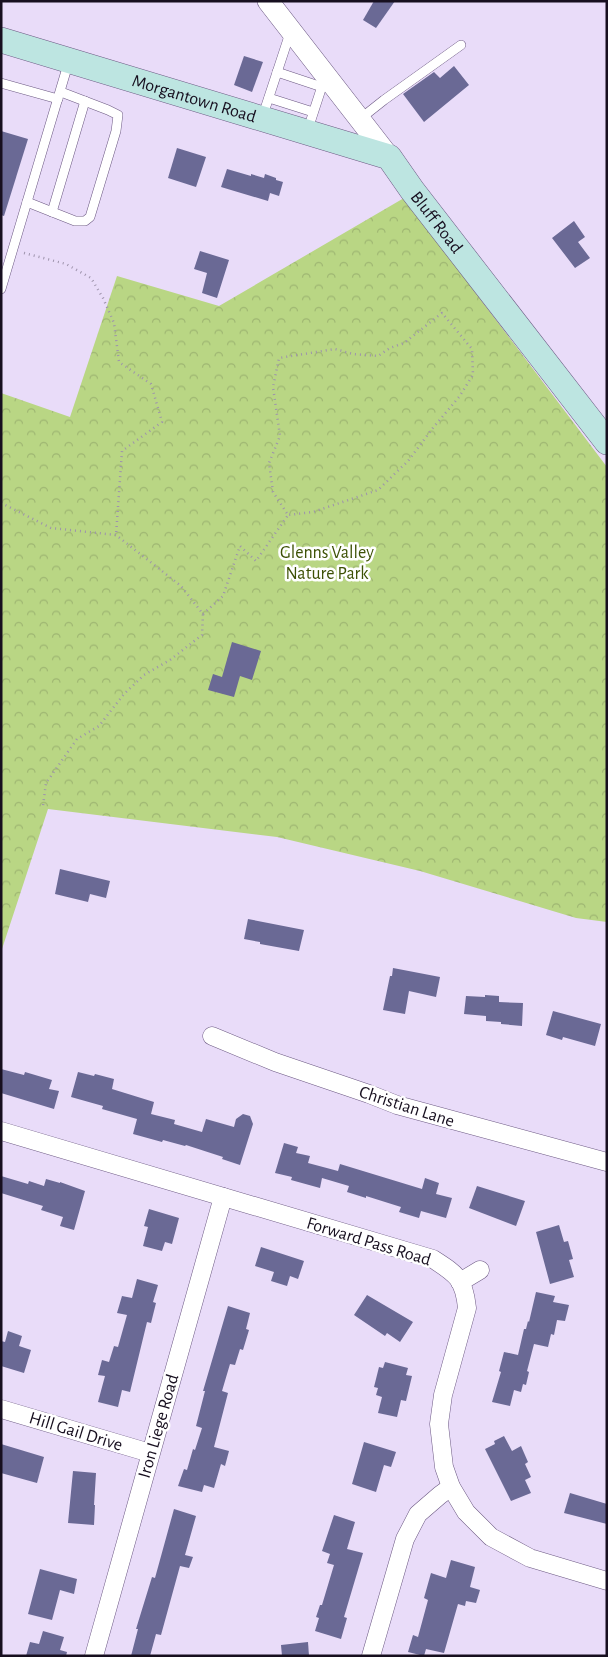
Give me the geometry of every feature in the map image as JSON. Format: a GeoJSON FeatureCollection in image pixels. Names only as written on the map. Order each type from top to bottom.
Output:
{"type":"FeatureCollection","features":[{"type":"Feature","properties":{"kind":"main road","name":"Morgantown Road"},"geometry":{"type":"LineString","coordinates":[[1,40],[70,61],[265,109],[310,122],[389,157]]}},
{"type":"Feature","properties":{"kind":"main road","name":"Bluff Road"},"geometry":{"type":"LineString","coordinates":[[389,157],[412,190],[607,442]]}},
{"type":"Feature","properties":{"kind":"street","name":"Bluff Road"},"geometry":{"type":"LineString","coordinates":[[268,1],[290,30],[323,81],[360,119],[389,157]]}},
{"type":"Feature","properties":{"kind":"street","name":"Christian Lane"},"geometry":{"type":"LineString","coordinates":[[212,1036],[275,1062],[369,1094],[398,1106],[607,1162]]}},
{"type":"Feature","properties":{"kind":"street","name":"Forward Pass Road"},"geometry":{"type":"LineString","coordinates":[[1,1131],[433,1259],[456,1274],[466,1293],[467,1308],[443,1395],[438,1424],[444,1467],[452,1487],[466,1512],[491,1537],[530,1558],[607,1581]]}},
{"type":"Feature","properties":{"kind":"street","name":"Iron Liege Road"},"geometry":{"type":"LineString","coordinates":[[94,1656],[222,1197]]}},
{"type":"Feature","properties":{"kind":"street"},"geometry":{"type":"LineString","coordinates":[[460,1282],[480,1270]]}},
{"type":"Feature","properties":{"kind":"street","name":"Hill Gail Drive"},"geometry":{"type":"LineString","coordinates":[[1,1409],[150,1453]]}},
{"type":"Feature","properties":{"kind":"street"},"geometry":{"type":"LineString","coordinates":[[371,1656],[405,1539],[418,1514],[452,1487]]}},
{"type":"Feature","properties":{"kind":"lane"},"geometry":{"type":"LineString","coordinates":[[265,109],[290,30]]}},
{"type":"Feature","properties":{"kind":"lane"},"geometry":{"type":"LineString","coordinates":[[360,119],[461,45]]}},
{"type":"Feature","properties":{"kind":"lane"},"geometry":{"type":"LineString","coordinates":[[1,290],[70,61]]}},
{"type":"Feature","properties":{"kind":"lane"},"geometry":{"type":"LineString","coordinates":[[265,109],[292,103],[310,122],[323,81],[299,83],[277,72]]}},
{"type":"Feature","properties":{"kind":"lane"},"geometry":{"type":"LineString","coordinates":[[1,83],[85,101],[118,115],[118,122],[93,208],[90,217],[85,222],[75,221],[27,202]]}},
{"type":"Feature","properties":{"kind":"lane"},"geometry":{"type":"LineString","coordinates":[[52,212],[85,101]]}},
{"type":"Feature","properties":{"kind":"path"},"geometry":{"type":"LineString","coordinates":[[24,253],[66,264],[91,278],[103,298],[114,323],[119,362],[151,384],[162,422],[122,451],[116,535]]}},
{"type":"Feature","properties":{"kind":"path"},"geometry":{"type":"LineString","coordinates":[[442,313],[472,350],[473,375],[459,398],[432,429],[408,462],[378,490],[313,512],[288,514],[274,492],[269,463],[280,436],[273,387],[279,358],[335,349],[353,354],[378,356],[390,348],[404,343],[442,313]]}},
{"type":"Feature","properties":{"kind":"path"},"geometry":{"type":"LineString","coordinates":[[1,503],[51,528],[116,535],[181,586],[203,614],[202,635],[170,660],[144,675],[124,694],[99,726],[77,739],[46,783],[43,806]]}},
{"type":"Feature","properties":{"kind":"path"},"geometry":{"type":"LineString","coordinates":[[203,614],[223,596],[240,546],[256,561],[288,514]]}},
{"type":"Feature","properties":{"kind":"green space","name":"Glenns Valley Nature Park"},"geometry":{"type":"Polygon","coordinates":[[[404,198],[607,467],[607,922],[576,918],[420,871],[277,837],[48,809],[1,952],[1,393],[70,417],[117,276],[219,306],[404,198]]]}},
{"type":"Feature","properties":{"kind":"building"},"geometry":{"type":"Polygon","coordinates":[[[374,1],[395,1],[376,28],[363,20],[374,1]]]}},
{"type":"Feature","properties":{"kind":"building"},"geometry":{"type":"Polygon","coordinates":[[[244,56],[263,62],[252,92],[234,85],[244,56]]]}},
{"type":"Feature","properties":{"kind":"building"},"geometry":{"type":"Polygon","coordinates":[[[454,66],[469,85],[424,122],[403,94],[434,72],[440,78],[454,66]]]}},
{"type":"Feature","properties":{"kind":"building"},"geometry":{"type":"Polygon","coordinates":[[[1,131],[28,139],[4,216],[1,215],[1,131]]]}},
{"type":"Feature","properties":{"kind":"building"},"geometry":{"type":"Polygon","coordinates":[[[177,148],[206,157],[196,187],[168,178],[177,148]]]}},
{"type":"Feature","properties":{"kind":"building"},"geometry":{"type":"Polygon","coordinates":[[[227,169],[251,176],[251,174],[264,178],[265,174],[276,178],[276,180],[283,182],[279,196],[270,193],[268,201],[221,187],[227,169]]]}},
{"type":"Feature","properties":{"kind":"building"},"geometry":{"type":"Polygon","coordinates":[[[574,221],[585,237],[578,242],[590,258],[575,268],[552,238],[574,221]]]}},
{"type":"Feature","properties":{"kind":"building"},"geometry":{"type":"Polygon","coordinates":[[[200,251],[229,260],[217,298],[202,293],[207,273],[194,269],[200,251]]]}},
{"type":"Feature","properties":{"kind":"building"},"geometry":{"type":"Polygon","coordinates":[[[232,642],[261,651],[252,680],[240,676],[234,697],[208,690],[213,674],[222,677],[232,642]]]}},
{"type":"Feature","properties":{"kind":"building"},"geometry":{"type":"Polygon","coordinates":[[[60,869],[110,881],[106,898],[90,894],[88,902],[55,894],[60,869]]]}},
{"type":"Feature","properties":{"kind":"building"},"geometry":{"type":"Polygon","coordinates":[[[248,919],[304,930],[299,951],[244,939],[248,919]]]}},
{"type":"Feature","properties":{"kind":"building"},"geometry":{"type":"Polygon","coordinates":[[[393,968],[440,977],[436,997],[409,991],[405,1014],[383,1010],[393,968]]]}},
{"type":"Feature","properties":{"kind":"building"},"geometry":{"type":"Polygon","coordinates":[[[485,995],[499,996],[499,1002],[523,1003],[522,1026],[486,1021],[486,1016],[464,1014],[466,996],[485,997],[485,995]]]}},
{"type":"Feature","properties":{"kind":"building"},"geometry":{"type":"Polygon","coordinates":[[[553,1011],[601,1024],[595,1046],[563,1037],[562,1040],[546,1035],[553,1011]]]}},
{"type":"Feature","properties":{"kind":"building"},"geometry":{"type":"Polygon","coordinates":[[[1,1069],[24,1075],[25,1072],[52,1080],[49,1089],[59,1091],[54,1109],[1,1093],[1,1069]]]}},
{"type":"Feature","properties":{"kind":"building"},"geometry":{"type":"Polygon","coordinates":[[[78,1072],[114,1079],[112,1089],[154,1102],[151,1114],[175,1120],[174,1124],[202,1132],[206,1119],[234,1127],[236,1119],[243,1114],[250,1116],[253,1124],[240,1165],[222,1159],[223,1157],[186,1145],[163,1140],[162,1142],[133,1134],[137,1119],[102,1109],[103,1106],[71,1097],[78,1072]]]}},
{"type":"Feature","properties":{"kind":"building"},"geometry":{"type":"Polygon","coordinates":[[[284,1143],[298,1147],[296,1153],[310,1156],[308,1163],[338,1171],[340,1164],[422,1189],[425,1178],[439,1183],[436,1194],[452,1198],[446,1218],[421,1211],[419,1218],[399,1212],[401,1207],[347,1192],[349,1186],[322,1178],[320,1188],[291,1180],[292,1177],[275,1173],[284,1143]]]}},
{"type":"Feature","properties":{"kind":"building"},"geometry":{"type":"Polygon","coordinates":[[[1,1176],[28,1184],[29,1181],[44,1186],[46,1179],[85,1191],[74,1230],[60,1226],[63,1217],[41,1210],[43,1206],[1,1193],[1,1176]]]}},
{"type":"Feature","properties":{"kind":"building"},"geometry":{"type":"Polygon","coordinates":[[[477,1186],[525,1201],[516,1226],[469,1208],[477,1186]]]}},
{"type":"Feature","properties":{"kind":"building"},"geometry":{"type":"Polygon","coordinates":[[[149,1209],[179,1218],[172,1244],[165,1242],[162,1251],[143,1246],[148,1227],[144,1226],[149,1209]]]}},
{"type":"Feature","properties":{"kind":"building"},"geometry":{"type":"Polygon","coordinates":[[[559,1225],[564,1242],[568,1241],[573,1259],[569,1260],[574,1277],[550,1284],[536,1232],[559,1225]]]}},
{"type":"Feature","properties":{"kind":"building"},"geometry":{"type":"Polygon","coordinates":[[[261,1247],[304,1261],[298,1279],[290,1276],[287,1286],[271,1281],[274,1272],[255,1266],[261,1247]]]}},
{"type":"Feature","properties":{"kind":"building"},"geometry":{"type":"Polygon","coordinates":[[[137,1279],[158,1285],[153,1302],[156,1303],[151,1323],[147,1322],[130,1392],[122,1390],[118,1407],[98,1402],[105,1376],[98,1375],[102,1360],[109,1362],[114,1346],[118,1347],[127,1315],[117,1313],[122,1296],[132,1298],[137,1279]]]}},
{"type":"Feature","properties":{"kind":"building"},"geometry":{"type":"Polygon","coordinates":[[[536,1292],[555,1296],[553,1302],[569,1305],[565,1321],[557,1320],[554,1335],[551,1334],[548,1347],[534,1344],[527,1371],[529,1372],[526,1385],[523,1384],[521,1392],[514,1390],[510,1406],[492,1402],[501,1372],[499,1371],[504,1352],[518,1355],[524,1329],[526,1329],[529,1322],[536,1292]]]}},
{"type":"Feature","properties":{"kind":"building"},"geometry":{"type":"Polygon","coordinates":[[[367,1295],[413,1322],[400,1342],[387,1333],[385,1336],[354,1315],[367,1295]]]}},
{"type":"Feature","properties":{"kind":"building"},"geometry":{"type":"Polygon","coordinates":[[[228,1306],[250,1313],[246,1329],[249,1330],[243,1350],[240,1349],[235,1365],[230,1364],[222,1391],[228,1393],[214,1447],[229,1451],[225,1466],[221,1464],[214,1488],[204,1485],[202,1492],[178,1486],[184,1469],[187,1470],[202,1428],[196,1426],[205,1391],[203,1391],[228,1306]]]}},
{"type":"Feature","properties":{"kind":"building"},"geometry":{"type":"Polygon","coordinates":[[[8,1331],[22,1336],[19,1346],[31,1350],[24,1373],[1,1366],[1,1341],[5,1342],[8,1331]]]}},
{"type":"Feature","properties":{"kind":"building"},"geometry":{"type":"Polygon","coordinates":[[[385,1362],[408,1368],[406,1375],[412,1376],[406,1401],[401,1400],[397,1417],[378,1413],[382,1397],[376,1395],[378,1388],[374,1387],[379,1367],[383,1368],[385,1362]]]}},
{"type":"Feature","properties":{"kind":"building"},"geometry":{"type":"Polygon","coordinates":[[[504,1436],[512,1451],[521,1446],[528,1462],[525,1464],[531,1477],[525,1480],[531,1493],[511,1501],[485,1449],[495,1444],[494,1441],[504,1436]]]}},
{"type":"Feature","properties":{"kind":"building"},"geometry":{"type":"Polygon","coordinates":[[[364,1442],[396,1452],[391,1467],[384,1465],[376,1492],[352,1484],[364,1442]]]}},
{"type":"Feature","properties":{"kind":"building"},"geometry":{"type":"Polygon","coordinates":[[[1,1444],[44,1457],[37,1483],[1,1473],[1,1444]]]}},
{"type":"Feature","properties":{"kind":"building"},"geometry":{"type":"Polygon","coordinates":[[[73,1471],[96,1473],[94,1525],[68,1523],[73,1471]]]}},
{"type":"Feature","properties":{"kind":"building"},"geometry":{"type":"Polygon","coordinates":[[[570,1493],[607,1504],[607,1524],[564,1513],[570,1493]]]}},
{"type":"Feature","properties":{"kind":"building"},"geometry":{"type":"Polygon","coordinates":[[[174,1509],[196,1516],[185,1555],[193,1557],[189,1568],[180,1566],[161,1635],[156,1634],[150,1656],[131,1656],[138,1629],[136,1629],[152,1577],[155,1578],[174,1509]]]}},
{"type":"Feature","properties":{"kind":"building"},"geometry":{"type":"Polygon","coordinates":[[[334,1515],[355,1522],[347,1549],[363,1553],[344,1617],[347,1618],[341,1639],[315,1631],[319,1618],[316,1617],[320,1605],[322,1605],[334,1565],[327,1563],[330,1554],[322,1551],[334,1515]]]}},
{"type":"Feature","properties":{"kind":"building"},"geometry":{"type":"Polygon","coordinates":[[[451,1560],[475,1567],[470,1587],[480,1590],[476,1603],[466,1601],[465,1606],[458,1604],[444,1653],[426,1649],[424,1656],[408,1652],[413,1635],[418,1637],[428,1600],[424,1598],[431,1573],[446,1578],[451,1560]]]}},
{"type":"Feature","properties":{"kind":"building"},"geometry":{"type":"Polygon","coordinates":[[[40,1569],[77,1579],[74,1594],[60,1590],[52,1620],[28,1614],[40,1569]]]}},
{"type":"Feature","properties":{"kind":"building"},"geometry":{"type":"Polygon","coordinates":[[[43,1631],[64,1637],[60,1650],[67,1652],[66,1656],[26,1656],[30,1642],[39,1644],[43,1631]]]}},
{"type":"Feature","properties":{"kind":"building"},"geometry":{"type":"Polygon","coordinates":[[[308,1642],[309,1656],[282,1656],[281,1645],[308,1642]]]}}]}
